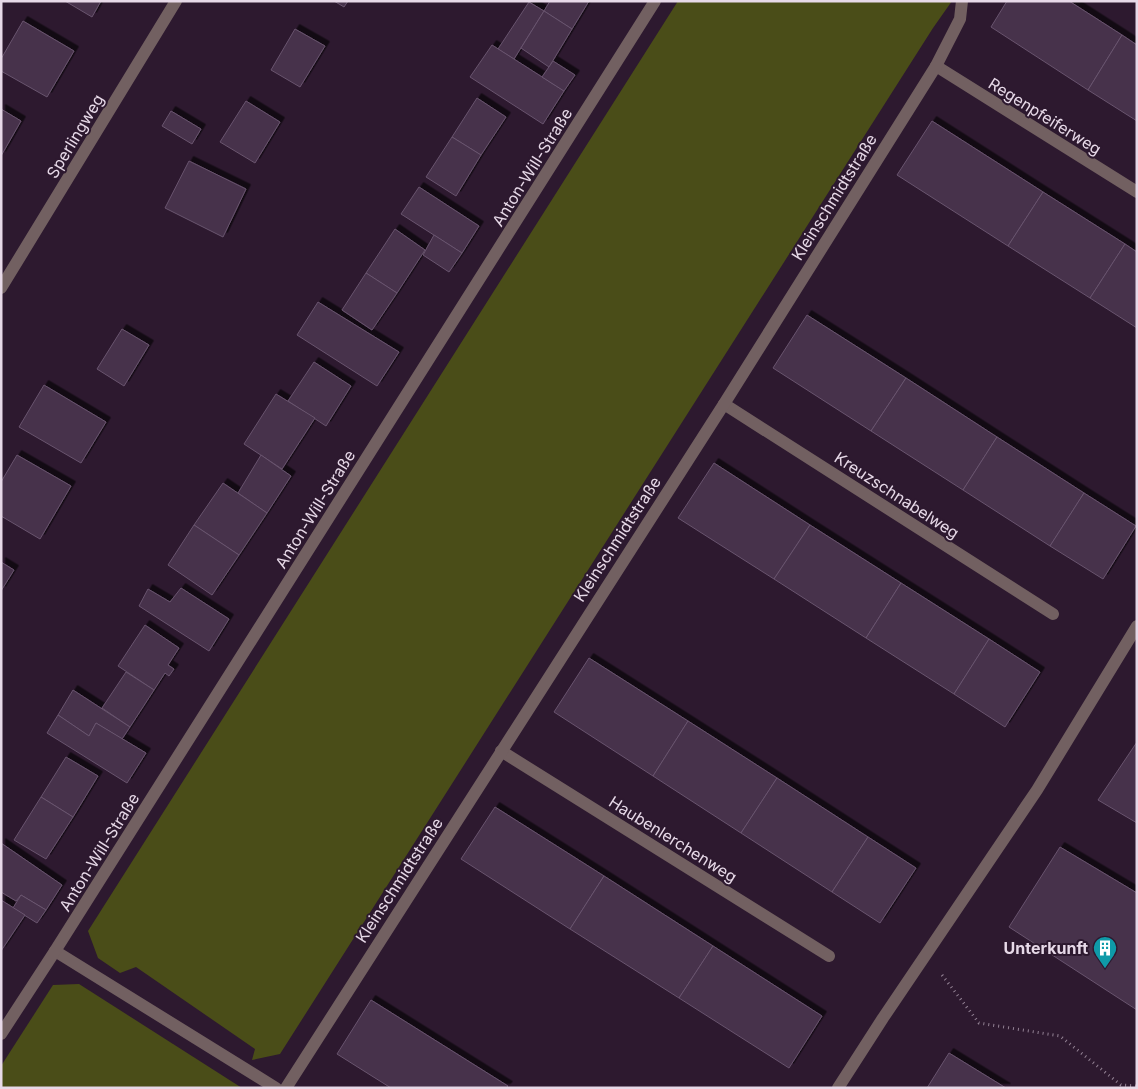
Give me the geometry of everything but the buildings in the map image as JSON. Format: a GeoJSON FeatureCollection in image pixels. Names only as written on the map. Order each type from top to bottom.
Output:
{"type":"FeatureCollection","features":[{"type":"Feature","properties":{"kind":"street","name":"Sperlingweg"},"geometry":{"type":"LineString","coordinates":[[1,288],[176,1]]}},
{"type":"Feature","properties":{"kind":"street","name":"Anton-Will-Straße"},"geometry":{"type":"LineString","coordinates":[[1,1034],[656,1]]}},
{"type":"Feature","properties":{"kind":"street","name":"Kleinschmidtstraße"},"geometry":{"type":"LineString","coordinates":[[286,1088],[724,404],[936,66],[960,19],[962,1]]}},
{"type":"Feature","properties":{"kind":"street","name":"Regenpfeiferweg"},"geometry":{"type":"LineString","coordinates":[[936,66],[1137,192]]}},
{"type":"Feature","properties":{"kind":"street","name":"Kreuzschnabelweg"},"geometry":{"type":"LineString","coordinates":[[724,404],[1053,614]]}},
{"type":"Feature","properties":{"kind":"street"},"geometry":{"type":"LineString","coordinates":[[838,1088],[1037,790],[1137,626]]}},
{"type":"Feature","properties":{"kind":"street","name":"Haubenlerchenweg"},"geometry":{"type":"LineString","coordinates":[[501,751],[829,956]]}},
{"type":"Feature","properties":{"kind":"street"},"geometry":{"type":"LineString","coordinates":[[55,951],[276,1088]]}},
{"type":"Feature","properties":{"kind":"path"},"geometry":{"type":"LineString","coordinates":[[926,954],[979,1023],[1060,1036],[1121,1085],[1137,1086]]}},
{"type":"Feature","properties":{"kind":"green space"},"geometry":{"type":"Polygon","coordinates":[[[678,1],[952,1],[280,1054],[252,1060],[255,1049],[136,967],[120,973],[98,958],[88,931],[678,1]]]}},
{"type":"Feature","properties":{"kind":"green space"},"geometry":{"type":"Polygon","coordinates":[[[79,984],[242,1088],[1,1088],[1,1066],[53,985],[79,984]]]}},
{"type":"Feature","properties":{"kind":"place","name":"Unterkunft"},"geometry":{"type":"Point","coordinates":[1105,969]}}]}
